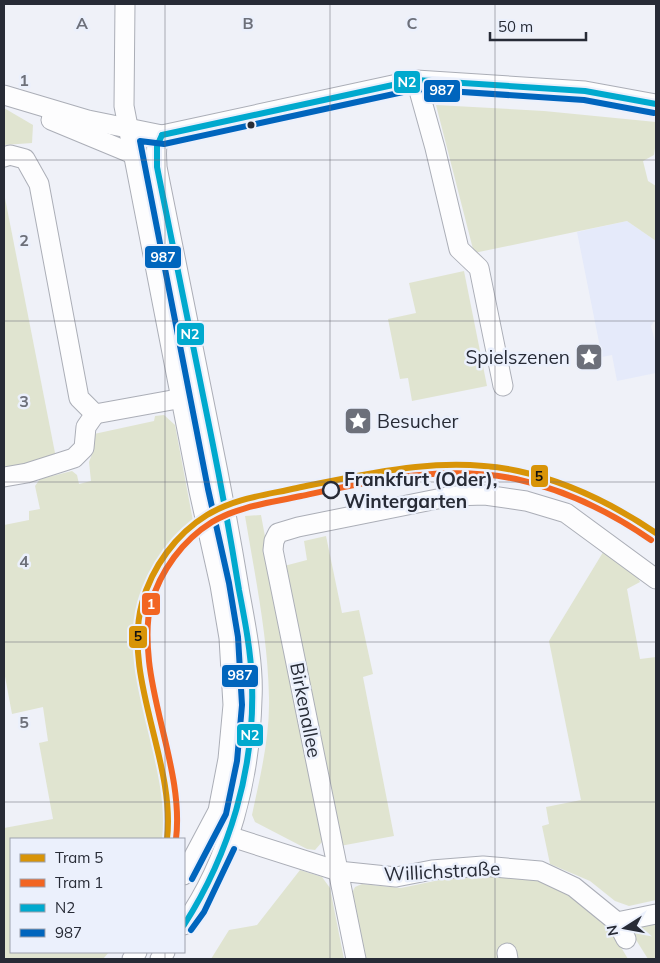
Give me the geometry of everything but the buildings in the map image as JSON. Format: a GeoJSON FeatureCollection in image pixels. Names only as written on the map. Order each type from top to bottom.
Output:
{"type":"FeatureCollection","features":[{"type":"Feature","properties":{"kind":"street"},"geometry":{"type":"LineString","coordinates":[[125,4],[124,106],[229,638],[233,705],[228,758],[218,812],[185,873]]}},
{"type":"Feature","properties":{"kind":"street"},"geometry":{"type":"LineString","coordinates":[[4,95],[88,120],[129,130],[162,135],[416,80],[585,91],[656,104]]}},
{"type":"Feature","properties":{"kind":"street"},"geometry":{"type":"LineString","coordinates":[[416,80],[435,148],[459,249],[479,268],[503,386]]}},
{"type":"Feature","properties":{"kind":"street"},"geometry":{"type":"LineString","coordinates":[[4,100],[134,154]]}},
{"type":"Feature","properties":{"kind":"street"},"geometry":{"type":"LineString","coordinates":[[162,135],[158,138],[157,142],[157,167],[232,544],[248,639],[252,698],[246,764],[229,837],[220,860],[196,908],[185,924]]}},
{"type":"Feature","properties":{"kind":"street"},"geometry":{"type":"LineString","coordinates":[[4,156],[10,155],[25,159],[39,184],[79,398],[95,414]]}},
{"type":"Feature","properties":{"kind":"street"},"geometry":{"type":"LineString","coordinates":[[4,477],[26,473],[74,458],[84,448],[86,427],[95,414],[202,394]]}},
{"type":"Feature","properties":{"kind":"street","name":"Birkenallee"},"geometry":{"type":"LineString","coordinates":[[356,959],[274,550],[274,541],[278,533],[452,496],[485,495],[526,501],[566,512],[656,579]]}},
{"type":"Feature","properties":{"kind":"street","name":"Willichstraße"},"geometry":{"type":"LineString","coordinates":[[208,830],[338,871],[396,877],[432,870],[484,866],[540,871],[574,886],[622,930],[656,914]]}},
{"type":"Feature","properties":{"kind":"shaded area"},"geometry":{"type":"Polygon","coordinates":[[[627,221],[656,241],[656,318],[651,326],[656,345],[656,373],[617,381],[612,355],[602,357],[577,232],[627,221]]]}},
{"type":"Feature","properties":{"kind":"green space"},"geometry":{"type":"Polygon","coordinates":[[[436,105],[544,111],[656,122],[654,155],[643,161],[648,181],[656,186],[656,241],[627,221],[474,253],[436,105]]]}},
{"type":"Feature","properties":{"kind":"green space"},"geometry":{"type":"Polygon","coordinates":[[[4,108],[33,125],[32,143],[4,145],[4,108]]]}},
{"type":"Feature","properties":{"kind":"green space"},"geometry":{"type":"Polygon","coordinates":[[[4,193],[56,458],[4,471],[4,193]]]}},
{"type":"Feature","properties":{"kind":"green space"},"geometry":{"type":"Polygon","coordinates":[[[464,271],[487,386],[412,401],[408,378],[400,379],[388,319],[416,313],[409,283],[464,271]]]}},
{"type":"Feature","properties":{"kind":"green space"},"geometry":{"type":"Polygon","coordinates":[[[164,415],[175,425],[193,521],[166,548],[147,580],[141,598],[136,635],[139,674],[164,800],[166,818],[164,838],[10,838],[10,953],[108,953],[103,959],[4,959],[4,828],[53,819],[39,743],[48,741],[43,707],[12,714],[4,671],[4,525],[29,520],[29,511],[40,509],[35,486],[40,479],[72,471],[77,475],[79,484],[91,481],[89,462],[94,449],[92,438],[94,434],[154,421],[155,416],[164,415]]]}},
{"type":"Feature","properties":{"kind":"green space"},"geometry":{"type":"Polygon","coordinates":[[[261,515],[322,842],[315,850],[307,849],[255,822],[252,815],[266,742],[269,698],[264,629],[245,516],[261,515]]]}},
{"type":"Feature","properties":{"kind":"green space"},"geometry":{"type":"Polygon","coordinates":[[[326,536],[342,613],[359,610],[373,674],[363,677],[394,836],[340,846],[284,566],[307,560],[304,541],[326,536]]]}},
{"type":"Feature","properties":{"kind":"green space"},"geometry":{"type":"Polygon","coordinates":[[[605,549],[638,577],[640,582],[627,589],[640,659],[656,657],[656,900],[629,906],[615,901],[590,881],[550,864],[542,826],[549,824],[546,807],[581,800],[549,641],[605,549]]]}},
{"type":"Feature","properties":{"kind":"green space"},"geometry":{"type":"Polygon","coordinates":[[[300,870],[322,877],[330,888],[344,959],[211,959],[229,930],[257,925],[300,870]]]}},
{"type":"Feature","properties":{"kind":"green space"},"geometry":{"type":"Polygon","coordinates":[[[495,876],[537,880],[553,885],[580,900],[602,920],[628,959],[364,959],[351,895],[355,887],[362,884],[401,888],[449,878],[495,876]]]}},
{"type":"Feature","properties":{"kind":"green space"},"geometry":{"type":"Polygon","coordinates":[[[656,921],[656,959],[648,959],[633,935],[633,930],[644,923],[656,921]]]}},
{"type":"Feature","properties":{"kind":"tram line","name":"5"},"geometry":{"type":"LineString","coordinates":[[167,838],[168,810],[164,781],[143,691],[138,632],[146,590],[159,564],[175,542],[207,515],[218,509],[251,498],[352,477],[407,468],[463,465],[518,471],[555,481],[590,495],[656,533]]}},
{"type":"Feature","properties":{"kind":"tram line","name":"1"},"geometry":{"type":"LineString","coordinates":[[176,838],[176,795],[152,683],[147,632],[148,618],[160,580],[174,557],[201,529],[212,522],[233,512],[255,506],[354,485],[408,476],[462,473],[516,479],[570,495],[603,511],[651,540]]}},
{"type":"Feature","properties":{"kind":"transit line","name":"N2"},"geometry":{"type":"LineString","coordinates":[[162,135],[416,80],[585,91],[656,104]]}},
{"type":"Feature","properties":{"kind":"transit line","name":"987"},"geometry":{"type":"LineString","coordinates":[[192,879],[226,814],[237,761],[242,705],[238,637],[229,583],[208,489],[140,141],[164,144],[417,89],[584,100],[654,113]]}},
{"type":"Feature","properties":{"kind":"transit line","name":"N2"},"geometry":{"type":"LineString","coordinates":[[162,135],[157,146],[157,167],[223,496],[247,636],[252,683],[249,747],[236,809],[227,839],[214,869],[185,923]]}},
{"type":"Feature","properties":{"kind":"transit line","name":"987"},"geometry":{"type":"LineString","coordinates":[[191,930],[204,912],[234,849]]}},
{"type":"Feature","properties":{"kind":"place","name":"Spielszenen"},"geometry":{"type":"Point","coordinates":[589,357]}},
{"type":"Feature","properties":{"kind":"place","name":"Besucher"},"geometry":{"type":"Point","coordinates":[358,421]}},
{"type":"Feature","properties":{"kind":"place","name":"Frankfurt (Oder), Wintergarten"},"geometry":{"type":"Point","coordinates":[331,490]}}]}
